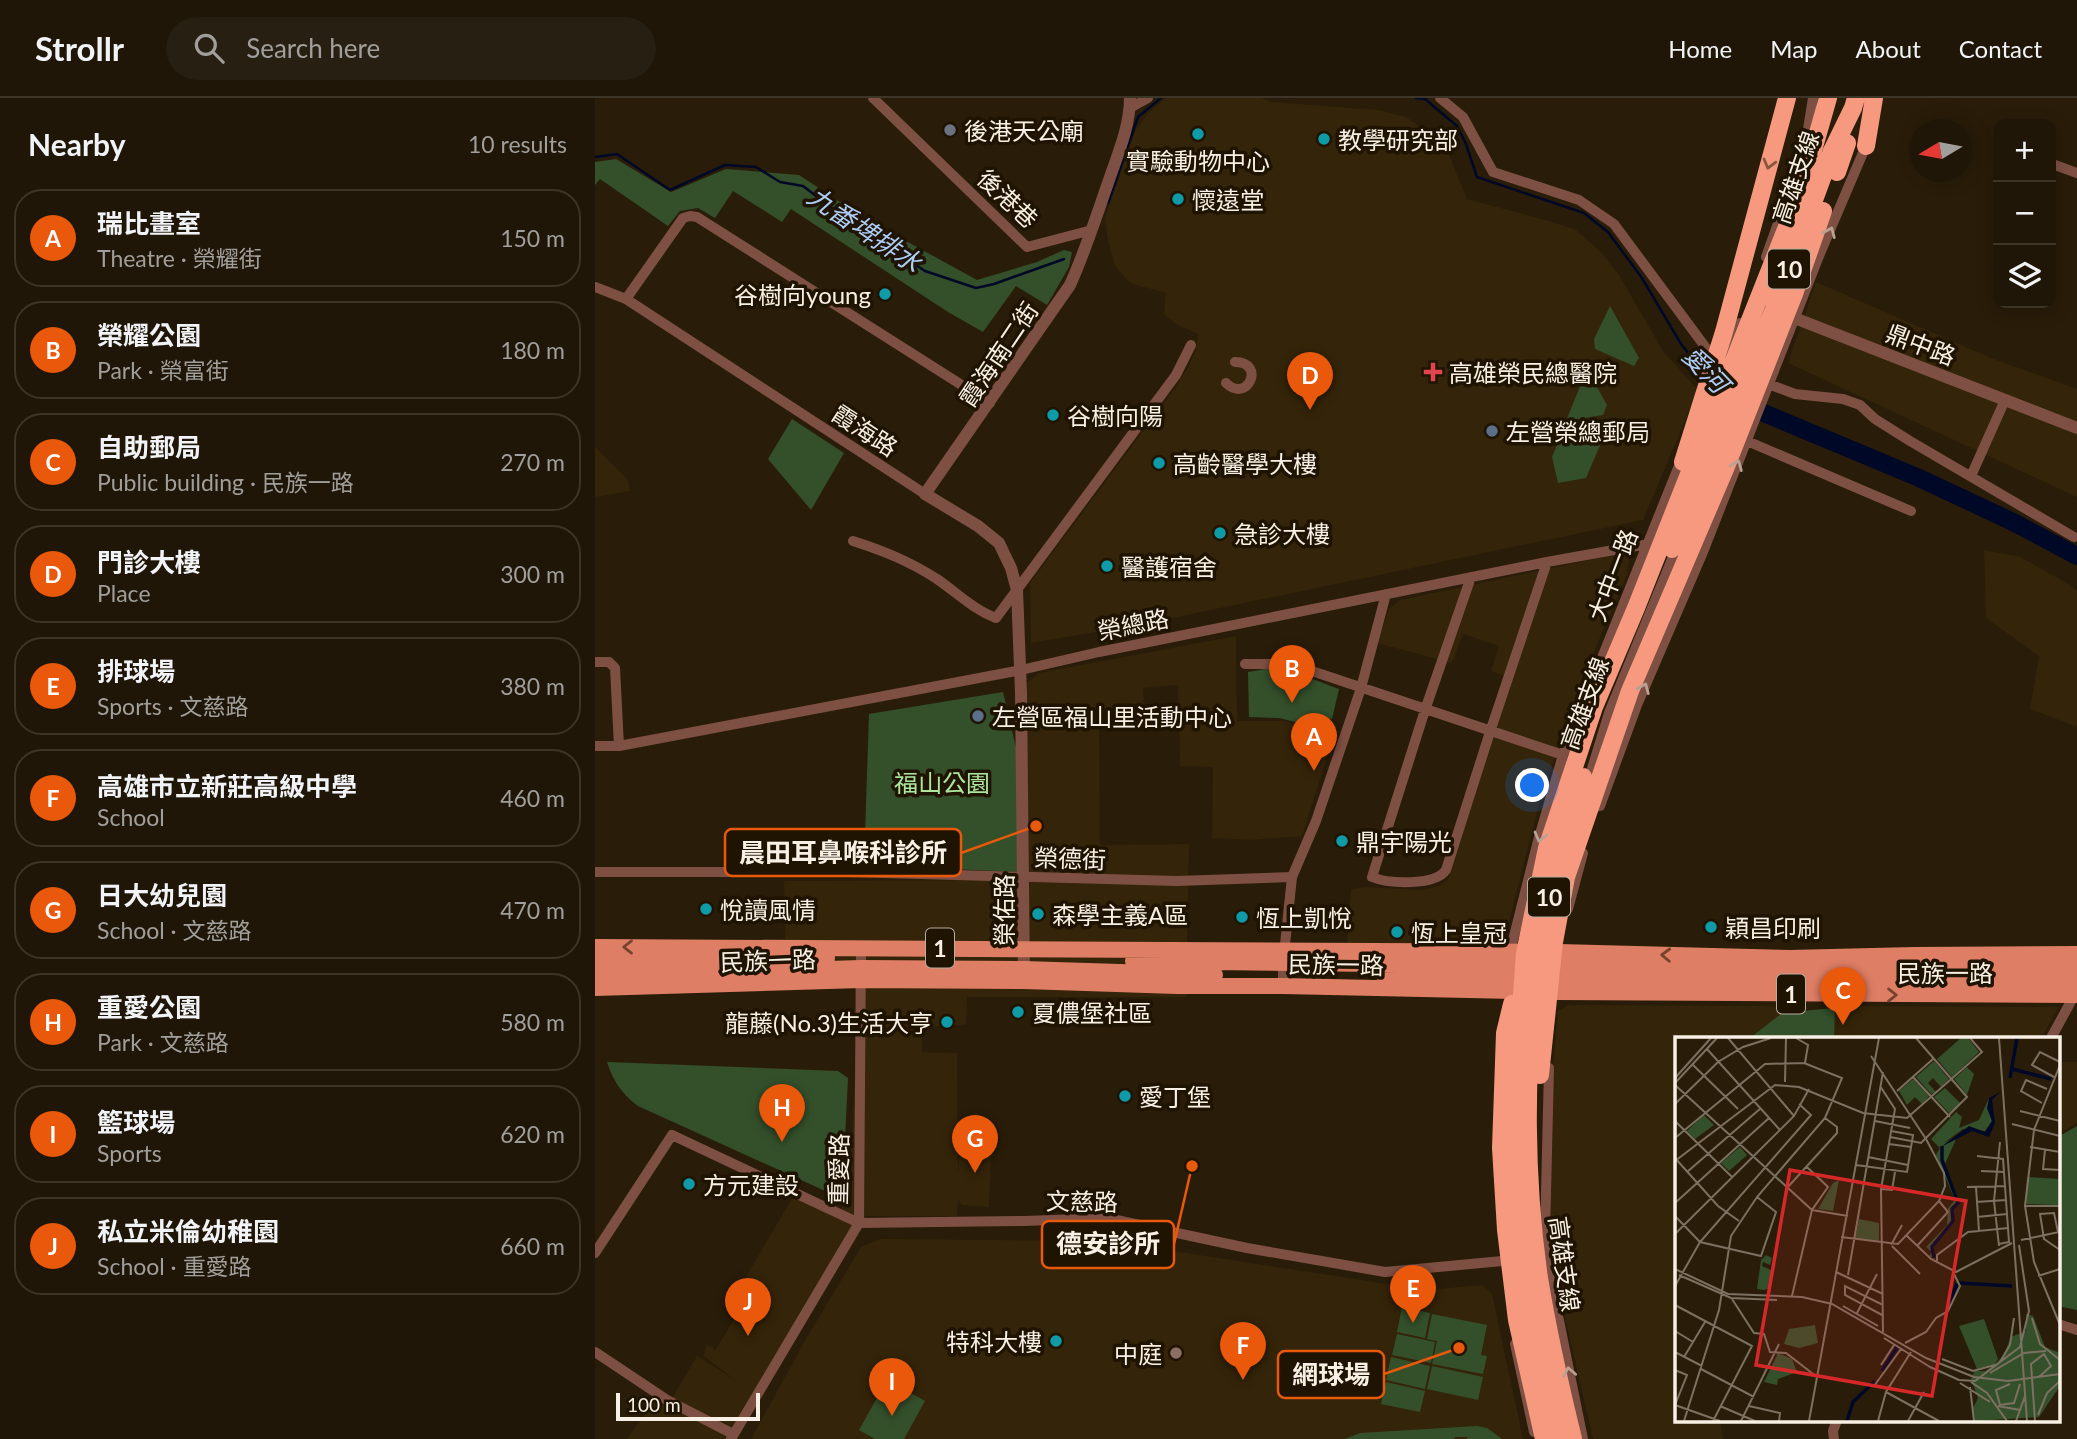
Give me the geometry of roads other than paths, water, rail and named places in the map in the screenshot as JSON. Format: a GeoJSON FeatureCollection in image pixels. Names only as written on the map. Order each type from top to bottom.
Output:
{"type":"FeatureCollection","features":[{"type":"Feature","properties":{"kind":"highway"},"geometry":{"type":"LineString","coordinates":[[1636,608],[1724,332],[1787,98]]}},
{"type":"Feature","properties":{"kind":"highway"},"geometry":{"type":"LineString","coordinates":[[1767,302],[1802,211],[1826,135],[1829,98]]}},
{"type":"Feature","properties":{"kind":"highway","name":"高雄支線"},"geometry":{"type":"LineString","coordinates":[[1558,1439],[1543,1376],[1526,1277],[1516,1184],[1516,1077],[1511,968],[1594,707],[1802,189],[1829,98]]}},
{"type":"Feature","properties":{"kind":"highway","name":"高雄支線"},"geometry":{"type":"LineString","coordinates":[[1573,1439],[1539,1277],[1530,1179],[1527,1102],[1532,1007],[1546,912],[1561,849],[1596,735],[1737,387],[1773,312],[1840,147],[1845,98]]}},
{"type":"Feature","properties":{"kind":"highway"},"geometry":{"type":"LineString","coordinates":[[1530,1179],[1536,1143],[1554,942],[1566,877],[1630,691],[1725,469],[1794,293],[1858,98]]}},
{"type":"Feature","properties":{"kind":"highway"},"geometry":{"type":"LineString","coordinates":[[1866,146],[1874,98]]}},
{"type":"Feature","properties":{"kind":"highway"},"geometry":{"type":"LineString","coordinates":[[1563,917],[1581,821],[1613,714],[1736,424],[1737,387]]}},
{"type":"Feature","properties":{"kind":"highway"},"geometry":{"type":"LineString","coordinates":[[1511,968],[1505,1033],[1501,1148],[1506,1230],[1517,1320],[1546,1439]]}},
{"type":"Feature","properties":{"kind":"main road","name":"民族一路"},"geometry":{"type":"LineString","coordinates":[[595,947],[861,963]]}},
{"type":"Feature","properties":{"kind":"main road","name":"民族一路"},"geometry":{"type":"LineString","coordinates":[[595,960],[1024,964],[1283,970],[1511,968],[1557,973],[1820,969],[2007,961],[2077,954]]}},
{"type":"Feature","properties":{"kind":"main road","name":"民族一路"},"geometry":{"type":"LineString","coordinates":[[2007,961],[2077,967]]}},
{"type":"Feature","properties":{"kind":"main road","name":"民族一路"},"geometry":{"type":"LineString","coordinates":[[595,976],[861,963]]}},
{"type":"Feature","properties":{"kind":"main road","name":"民族一路"},"geometry":{"type":"LineString","coordinates":[[595,988],[861,963]]}},
{"type":"Feature","properties":{"kind":"main road","name":"民族一路"},"geometry":{"type":"LineString","coordinates":[[1024,964],[1283,970],[1511,968],[1557,973],[2076,990]]}},
{"type":"Feature","properties":{"kind":"street","name":"後港巷"},"geometry":{"type":"LineString","coordinates":[[873,98],[1027,247],[1092,230]]}},
{"type":"Feature","properties":{"kind":"street"},"geometry":{"type":"LineString","coordinates":[[1092,230],[1120,148],[1130,103],[1148,98]]}},
{"type":"Feature","properties":{"kind":"street"},"geometry":{"type":"LineString","coordinates":[[1440,98],[1463,117],[1493,172],[1579,200],[1614,224],[1721,367]]}},
{"type":"Feature","properties":{"kind":"street","name":"大中一路"},"geometry":{"type":"LineString","coordinates":[[1504,1205],[1500,1084],[1511,968],[1538,841],[1563,755],[1688,442],[1749,302],[1805,148],[1813,98]]}},
{"type":"Feature","properties":{"kind":"street","name":"大中一路"},"geometry":{"type":"LineString","coordinates":[[1583,1439],[1553,1291],[1545,1234],[1548,1080],[1563,917],[1568,909],[1584,847],[1637,705],[1720,509],[1883,98]]}},
{"type":"Feature","properties":{"kind":"street"},"geometry":{"type":"LineString","coordinates":[[2056,166],[2077,173]]}},
{"type":"Feature","properties":{"kind":"street"},"geometry":{"type":"LineString","coordinates":[[626,299],[683,218],[698,217],[989,403]]}},
{"type":"Feature","properties":{"kind":"street","name":"霞海南二街"},"geometry":{"type":"LineString","coordinates":[[925,494],[1070,285],[1092,230]]}},
{"type":"Feature","properties":{"kind":"street","name":"霞海路"},"geometry":{"type":"LineString","coordinates":[[595,287],[626,299],[978,526],[999,543],[1011,568],[1017,590],[1021,670]]}},
{"type":"Feature","properties":{"kind":"street","name":"鼎中路"},"geometry":{"type":"LineString","coordinates":[[1749,302],[1767,302],[1796,318],[2077,428]]}},
{"type":"Feature","properties":{"kind":"street","name":"大中一路"},"geometry":{"type":"LineString","coordinates":[[1665,544],[1725,403],[1737,387],[1767,302]]}},
{"type":"Feature","properties":{"kind":"street"},"geometry":{"type":"LineString","coordinates":[[853,541],[895,555],[936,578],[996,618],[1176,375],[1191,345]]}},
{"type":"Feature","properties":{"kind":"street"},"geometry":{"type":"LineString","coordinates":[[1226,383],[1238,389],[1246,386],[1251,379],[1248,366],[1235,362]]}},
{"type":"Feature","properties":{"kind":"street"},"geometry":{"type":"LineString","coordinates":[[1768,384],[1795,394],[1843,399],[1860,405],[1875,419],[1910,441],[2074,537]]}},
{"type":"Feature","properties":{"kind":"street"},"geometry":{"type":"LineString","coordinates":[[1972,476],[2005,400]]}},
{"type":"Feature","properties":{"kind":"street"},"geometry":{"type":"LineString","coordinates":[[1747,441],[1911,511]]}},
{"type":"Feature","properties":{"kind":"street"},"geometry":{"type":"LineString","coordinates":[[1688,442],[1696,449],[1700,459]]}},
{"type":"Feature","properties":{"kind":"street","name":"大中一路"},"geometry":{"type":"LineString","coordinates":[[1563,917],[1557,902],[1571,836],[1609,713],[1678,544],[1700,459]]}},
{"type":"Feature","properties":{"kind":"street","name":"大中一路"},"geometry":{"type":"LineString","coordinates":[[1678,544],[1720,509]]}},
{"type":"Feature","properties":{"kind":"street","name":"榮總路"},"geometry":{"type":"LineString","coordinates":[[595,746],[619,746],[1021,670],[1099,652],[1648,543],[1678,544]]}},
{"type":"Feature","properties":{"kind":"street"},"geometry":{"type":"LineString","coordinates":[[1471,577],[1372,877],[1393,881],[1426,880],[1443,876],[1547,562]]}},
{"type":"Feature","properties":{"kind":"street"},"geometry":{"type":"LineString","coordinates":[[1283,970],[1292,877],[1316,821],[1361,688],[1387,594]]}},
{"type":"Feature","properties":{"kind":"street"},"geometry":{"type":"LineString","coordinates":[[595,662],[608,662],[615,668],[619,746]]}},
{"type":"Feature","properties":{"kind":"street"},"geometry":{"type":"LineString","coordinates":[[1245,664],[1291,664],[1563,755]]}},
{"type":"Feature","properties":{"kind":"street","name":"榮佑路"},"geometry":{"type":"LineString","coordinates":[[1021,670],[1024,964]]}},
{"type":"Feature","properties":{"kind":"street","name":"榮德街"},"geometry":{"type":"LineString","coordinates":[[595,872],[848,872],[1177,881],[1292,877]]}},
{"type":"Feature","properties":{"kind":"street"},"geometry":{"type":"LineString","coordinates":[[1525,898],[1526,913],[1532,926],[1549,929],[1563,917]]}},
{"type":"Feature","properties":{"kind":"street","name":"重愛路"},"geometry":{"type":"LineString","coordinates":[[732,1437],[859,1223],[861,963]]}},
{"type":"Feature","properties":{"kind":"street"},"geometry":{"type":"LineString","coordinates":[[2052,1037],[2076,990]]}},
{"type":"Feature","properties":{"kind":"street","name":"文慈路"},"geometry":{"type":"LineString","coordinates":[[595,1253],[672,1135],[859,1223],[1107,1218],[1247,1248],[1385,1272],[1548,1256]]}},
{"type":"Feature","properties":{"kind":"street"},"geometry":{"type":"LineString","coordinates":[[1504,1205],[1546,1439]]}},
{"type":"Feature","properties":{"kind":"street"},"geometry":{"type":"LineString","coordinates":[[1504,1205],[1503,1261],[1516,1356],[1536,1439]]}},
{"type":"Feature","properties":{"kind":"street"},"geometry":{"type":"LineString","coordinates":[[2059,1324],[2077,1330]]}},
{"type":"Feature","properties":{"kind":"street"},"geometry":{"type":"LineString","coordinates":[[595,1352],[667,1400],[732,1437]]}},
{"type":"Feature","properties":{"kind":"street"},"geometry":{"type":"LineString","coordinates":[[1834,1439],[1836,1422]]}},
{"type":"Feature","properties":{"kind":"waterway","name":"九番埤排水"},"geometry":{"type":"LineString","coordinates":[[1108,203],[1138,117],[1161,98]]}},
{"type":"Feature","properties":{"kind":"waterway","name":"愛河"},"geometry":{"type":"LineString","coordinates":[[1416,98],[1425,99],[1457,126],[1477,177],[1584,213],[1608,232],[1642,278],[1681,344],[1704,373]]}},
{"type":"Feature","properties":{"kind":"waterway","name":"九番埤排水"},"geometry":{"type":"LineString","coordinates":[[595,157],[617,154],[670,190],[725,165],[756,167],[780,182],[803,186],[849,221],[925,271],[976,288],[1064,259]]}},
{"type":"Feature","properties":{"kind":"waterway","name":"愛河"},"geometry":{"type":"LineString","coordinates":[[1742,404],[1917,477],[2013,522],[2077,556]]}},
{"type":"Feature","properties":{"kind":"place","name":"後港天公廟"},"geometry":{"type":"Point","coordinates":[950,130]}},
{"type":"Feature","properties":{"kind":"place","name":"實驗動物中心"},"geometry":{"type":"Point","coordinates":[1198,134]}},
{"type":"Feature","properties":{"kind":"place","name":"教學研究部"},"geometry":{"type":"Point","coordinates":[1324,139]}},
{"type":"Feature","properties":{"kind":"place","name":"懷遠堂"},"geometry":{"type":"Point","coordinates":[1178,199]}},
{"type":"Feature","properties":{"kind":"place","name":"谷樹向young"},"geometry":{"type":"Point","coordinates":[885,294]}},
{"type":"Feature","properties":{"kind":"place","name":"高雄榮民總醫院"},"geometry":{"type":"Point","coordinates":[1433,372]}},
{"type":"Feature","properties":{"kind":"place","name":"門診大樓"},"geometry":{"type":"Point","coordinates":[1310,410]}},
{"type":"Feature","properties":{"kind":"place","name":"谷樹向陽"},"geometry":{"type":"Point","coordinates":[1053,415]}},
{"type":"Feature","properties":{"kind":"place","name":"左營榮總郵局"},"geometry":{"type":"Point","coordinates":[1492,431]}},
{"type":"Feature","properties":{"kind":"place","name":"高齡醫學大樓"},"geometry":{"type":"Point","coordinates":[1159,463]}},
{"type":"Feature","properties":{"kind":"place","name":"急診大樓"},"geometry":{"type":"Point","coordinates":[1220,533]}},
{"type":"Feature","properties":{"kind":"place","name":"醫護宿舍"},"geometry":{"type":"Point","coordinates":[1107,566]}},
{"type":"Feature","properties":{"kind":"place","name":"榮耀公園"},"geometry":{"type":"Point","coordinates":[1292,703]}},
{"type":"Feature","properties":{"kind":"place","name":"左營區福山里活動中心"},"geometry":{"type":"Point","coordinates":[978,716]}},
{"type":"Feature","properties":{"kind":"place","name":"瑞比畫室"},"geometry":{"type":"Point","coordinates":[1314,771]}},
{"type":"Feature","properties":{"kind":"place","name":"晨田耳鼻喉科診所"},"geometry":{"type":"Point","coordinates":[1036,826]}},
{"type":"Feature","properties":{"kind":"place","name":"鼎宇陽光"},"geometry":{"type":"Point","coordinates":[1342,841]}},
{"type":"Feature","properties":{"kind":"place","name":"悅讀風情"},"geometry":{"type":"Point","coordinates":[706,909]}},
{"type":"Feature","properties":{"kind":"place","name":"森學主義A區"},"geometry":{"type":"Point","coordinates":[1038,914]}},
{"type":"Feature","properties":{"kind":"place","name":"恆上凱悅"},"geometry":{"type":"Point","coordinates":[1242,917]}},
{"type":"Feature","properties":{"kind":"place","name":"穎昌印刷"},"geometry":{"type":"Point","coordinates":[1711,927]}},
{"type":"Feature","properties":{"kind":"place","name":"恆上皇冠"},"geometry":{"type":"Point","coordinates":[1397,932]}},
{"type":"Feature","properties":{"kind":"place","name":"夏儂堡社區"},"geometry":{"type":"Point","coordinates":[1018,1012]}},
{"type":"Feature","properties":{"kind":"place","name":"龍藤(No.3)生活大亨"},"geometry":{"type":"Point","coordinates":[947,1022]}},
{"type":"Feature","properties":{"kind":"place","name":"自助郵局"},"geometry":{"type":"Point","coordinates":[1843,1025]}},
{"type":"Feature","properties":{"kind":"place","name":"愛丁堡"},"geometry":{"type":"Point","coordinates":[1125,1096]}},
{"type":"Feature","properties":{"kind":"place","name":"重愛公園"},"geometry":{"type":"Point","coordinates":[782,1142]}},
{"type":"Feature","properties":{"kind":"place","name":"德安診所"},"geometry":{"type":"Point","coordinates":[1192,1166]}},
{"type":"Feature","properties":{"kind":"place","name":"日大幼兒園"},"geometry":{"type":"Point","coordinates":[975,1173]}},
{"type":"Feature","properties":{"kind":"place","name":"方元建設"},"geometry":{"type":"Point","coordinates":[689,1184]}},
{"type":"Feature","properties":{"kind":"place","name":"排球場"},"geometry":{"type":"Point","coordinates":[1413,1323]}},
{"type":"Feature","properties":{"kind":"place","name":"私立米倫幼稚園"},"geometry":{"type":"Point","coordinates":[748,1336]}},
{"type":"Feature","properties":{"kind":"place","name":"特科大樓"},"geometry":{"type":"Point","coordinates":[1056,1341]}},
{"type":"Feature","properties":{"kind":"place","name":"網球場"},"geometry":{"type":"Point","coordinates":[1459,1348]}},
{"type":"Feature","properties":{"kind":"place","name":"中庭"},"geometry":{"type":"Point","coordinates":[1176,1353]}},
{"type":"Feature","properties":{"kind":"place","name":"高雄市立新莊高級中學"},"geometry":{"type":"Point","coordinates":[1243,1380]}},
{"type":"Feature","properties":{"kind":"place","name":"籃球場"},"geometry":{"type":"Point","coordinates":[892,1416]}},
{"type":"Feature","properties":{"kind":"park label","name":"福山公園"},"geometry":{"type":"Point","coordinates":[942,782]}}]}
